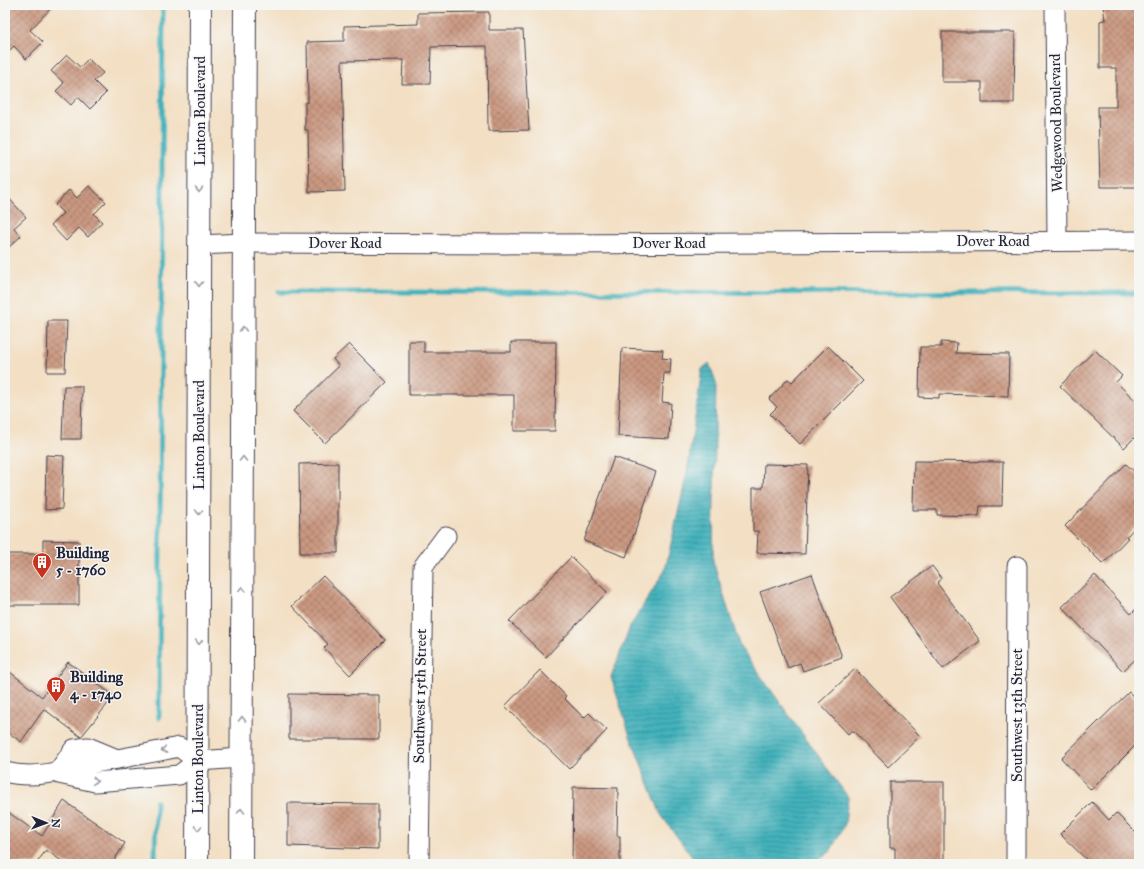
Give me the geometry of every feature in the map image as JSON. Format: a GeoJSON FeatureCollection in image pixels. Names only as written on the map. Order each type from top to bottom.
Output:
{"type":"FeatureCollection","features":[{"type":"Feature","properties":{"kind":"main road","name":"Linton Boulevard"},"geometry":{"type":"LineString","coordinates":[[197,864],[200,5]]}},
{"type":"Feature","properties":{"kind":"main road"},"geometry":{"type":"LineString","coordinates":[[241,864],[245,5]]}},
{"type":"Feature","properties":{"kind":"street","name":"Wedgewood Boulevard"},"geometry":{"type":"LineString","coordinates":[[1055,5],[1057,240]]}},
{"type":"Feature","properties":{"kind":"street","name":"Dover Road"},"geometry":{"type":"LineString","coordinates":[[199,246],[244,243],[548,244],[1057,240],[1139,241]]}},
{"type":"Feature","properties":{"kind":"street","name":"Southwest 15th Street"},"geometry":{"type":"LineString","coordinates":[[418,864],[423,567],[446,536]]}},
{"type":"Feature","properties":{"kind":"street","name":"Southwest 13th Street"},"geometry":{"type":"LineString","coordinates":[[1016,864],[1017,566]]}},
{"type":"Feature","properties":{"kind":"street"},"geometry":{"type":"LineString","coordinates":[[5,772],[34,775],[57,773],[179,747],[198,761]]}},
{"type":"Feature","properties":{"kind":"street"},"geometry":{"type":"LineString","coordinates":[[57,773],[95,782],[172,776],[179,775],[198,761],[241,758]]}},
{"type":"Feature","properties":{"kind":"water"},"geometry":{"type":"Polygon","coordinates":[[[709,363],[716,382],[713,561],[740,647],[848,797],[845,824],[830,852],[810,864],[700,864],[695,861],[661,815],[630,736],[611,677],[630,627],[665,570],[687,473],[702,369],[709,363]]]}},
{"type":"Feature","properties":{"kind":"building"},"geometry":{"type":"Polygon","coordinates":[[[5,5],[54,5],[30,30],[43,42],[26,59],[14,46],[5,55],[5,5]]]}},
{"type":"Feature","properties":{"kind":"building"},"geometry":{"type":"Polygon","coordinates":[[[1103,5],[1139,5],[1139,49],[1136,49],[1136,80],[1139,80],[1139,187],[1100,187],[1098,107],[1116,107],[1116,68],[1100,68],[1100,21],[1105,20],[1103,5]]]}},
{"type":"Feature","properties":{"kind":"building"},"geometry":{"type":"Polygon","coordinates":[[[489,12],[489,30],[523,30],[529,130],[488,131],[487,46],[431,47],[430,84],[402,84],[403,60],[342,61],[345,191],[309,192],[308,130],[305,130],[305,102],[308,102],[307,42],[344,41],[344,26],[418,24],[418,13],[489,12]]]}},
{"type":"Feature","properties":{"kind":"building"},"geometry":{"type":"Polygon","coordinates":[[[942,32],[1015,32],[1014,103],[982,103],[982,82],[942,82],[942,32]]]}},
{"type":"Feature","properties":{"kind":"building"},"geometry":{"type":"Polygon","coordinates":[[[67,55],[80,67],[88,59],[103,73],[94,81],[106,93],[90,109],[78,97],[71,105],[56,91],[64,83],[51,71],[67,55]]]}},
{"type":"Feature","properties":{"kind":"building"},"geometry":{"type":"Polygon","coordinates":[[[89,186],[106,202],[94,214],[102,222],[88,237],[79,228],[66,241],[51,225],[63,213],[55,205],[69,190],[77,198],[89,186]]]}},
{"type":"Feature","properties":{"kind":"building"},"geometry":{"type":"Polygon","coordinates":[[[5,194],[26,217],[14,228],[21,236],[5,251],[5,194]]]}},
{"type":"Feature","properties":{"kind":"building"},"geometry":{"type":"Polygon","coordinates":[[[48,321],[67,321],[65,372],[47,372],[48,321]]]}},
{"type":"Feature","properties":{"kind":"building"},"geometry":{"type":"Polygon","coordinates":[[[409,341],[424,341],[424,352],[511,352],[511,342],[556,342],[555,431],[514,431],[514,395],[409,395],[409,341]]]}},
{"type":"Feature","properties":{"kind":"building"},"geometry":{"type":"Polygon","coordinates":[[[941,342],[957,343],[956,353],[1009,354],[1008,396],[939,394],[939,398],[919,397],[920,347],[941,347],[941,342]]]}},
{"type":"Feature","properties":{"kind":"building"},"geometry":{"type":"Polygon","coordinates":[[[349,344],[387,382],[325,443],[293,411],[339,366],[333,359],[349,344]]]}},
{"type":"Feature","properties":{"kind":"building"},"geometry":{"type":"Polygon","coordinates":[[[828,346],[863,381],[800,444],[770,414],[777,407],[769,399],[788,379],[792,382],[828,346]]]}},
{"type":"Feature","properties":{"kind":"building"},"geometry":{"type":"Polygon","coordinates":[[[622,348],[663,350],[662,358],[671,359],[670,373],[664,373],[662,402],[671,403],[669,439],[618,436],[622,348]]]}},
{"type":"Feature","properties":{"kind":"building"},"geometry":{"type":"Polygon","coordinates":[[[1095,350],[1122,376],[1116,382],[1139,404],[1139,433],[1124,448],[1060,386],[1095,350]]]}},
{"type":"Feature","properties":{"kind":"building"},"geometry":{"type":"Polygon","coordinates":[[[64,386],[82,386],[81,439],[62,439],[64,386]]]}},
{"type":"Feature","properties":{"kind":"building"},"geometry":{"type":"Polygon","coordinates":[[[46,455],[64,456],[62,509],[45,510],[46,455]]]}},
{"type":"Feature","properties":{"kind":"building"},"geometry":{"type":"Polygon","coordinates":[[[614,457],[656,472],[626,557],[584,541],[614,457]]]}},
{"type":"Feature","properties":{"kind":"building"},"geometry":{"type":"Polygon","coordinates":[[[914,461],[1003,462],[1002,506],[980,506],[979,516],[937,515],[937,510],[913,510],[914,461]]]}},
{"type":"Feature","properties":{"kind":"building"},"geometry":{"type":"Polygon","coordinates":[[[338,463],[338,553],[300,553],[299,464],[338,463]]]}},
{"type":"Feature","properties":{"kind":"building"},"geometry":{"type":"Polygon","coordinates":[[[764,464],[808,465],[805,554],[757,553],[758,531],[753,531],[753,488],[763,488],[764,464]]]}},
{"type":"Feature","properties":{"kind":"building"},"geometry":{"type":"Polygon","coordinates":[[[1126,464],[1139,476],[1139,523],[1126,537],[1128,538],[1103,564],[1065,526],[1126,464]]]}},
{"type":"Feature","properties":{"kind":"building","name":"Building 5 - 1760"},"geometry":{"type":"Polygon","coordinates":[[[43,540],[79,541],[79,605],[5,605],[5,554],[43,554],[43,540]]]}},
{"type":"Feature","properties":{"kind":"building"},"geometry":{"type":"Polygon","coordinates":[[[571,557],[607,592],[546,657],[509,621],[571,557]]]}},
{"type":"Feature","properties":{"kind":"building"},"geometry":{"type":"Polygon","coordinates":[[[932,566],[942,579],[937,583],[980,641],[943,669],[890,597],[932,566]]]}},
{"type":"Feature","properties":{"kind":"building"},"geometry":{"type":"Polygon","coordinates":[[[812,574],[842,657],[803,671],[800,663],[788,668],[760,592],[812,574]]]}},
{"type":"Feature","properties":{"kind":"building"},"geometry":{"type":"Polygon","coordinates":[[[1095,575],[1131,614],[1139,606],[1139,656],[1123,671],[1062,607],[1095,575]]]}},
{"type":"Feature","properties":{"kind":"building"},"geometry":{"type":"Polygon","coordinates":[[[323,576],[385,640],[350,675],[324,648],[328,644],[292,606],[323,576]]]}},
{"type":"Feature","properties":{"kind":"building","name":"Building 4 - 1740"},"geometry":{"type":"Polygon","coordinates":[[[68,662],[114,696],[81,737],[44,709],[21,742],[5,730],[5,668],[42,697],[68,662]]]}},
{"type":"Feature","properties":{"kind":"building"},"geometry":{"type":"Polygon","coordinates":[[[855,669],[920,736],[888,767],[852,730],[848,734],[819,703],[855,669]]]}},
{"type":"Feature","properties":{"kind":"building"},"geometry":{"type":"Polygon","coordinates":[[[540,670],[566,696],[564,698],[584,718],[589,713],[607,730],[569,769],[505,706],[540,670]]]}},
{"type":"Feature","properties":{"kind":"building"},"geometry":{"type":"Polygon","coordinates":[[[1129,692],[1139,702],[1139,742],[1091,790],[1061,758],[1129,692]]]}},
{"type":"Feature","properties":{"kind":"building"},"geometry":{"type":"Polygon","coordinates":[[[289,694],[379,695],[379,739],[289,739],[289,694]]]}},
{"type":"Feature","properties":{"kind":"building"},"geometry":{"type":"Polygon","coordinates":[[[890,782],[944,782],[944,864],[895,864],[895,848],[890,848],[890,782]]]}},
{"type":"Feature","properties":{"kind":"building"},"geometry":{"type":"Polygon","coordinates":[[[573,787],[618,788],[617,836],[620,836],[620,864],[572,864],[573,787]]]}},
{"type":"Feature","properties":{"kind":"building"},"geometry":{"type":"Polygon","coordinates":[[[64,801],[125,843],[112,864],[66,864],[46,850],[36,864],[5,864],[5,810],[42,836],[64,801]]]}},
{"type":"Feature","properties":{"kind":"building"},"geometry":{"type":"Polygon","coordinates":[[[1092,802],[1109,820],[1116,813],[1139,836],[1139,864],[1091,864],[1060,834],[1092,802]]]}},
{"type":"Feature","properties":{"kind":"building"},"geometry":{"type":"Polygon","coordinates":[[[288,803],[378,804],[378,849],[288,846],[288,803]]]}},
{"type":"Feature","properties":{"kind":"waterway"},"geometry":{"type":"LineString","coordinates":[[159,718],[163,5]]}},
{"type":"Feature","properties":{"kind":"waterway"},"geometry":{"type":"LineString","coordinates":[[279,292],[1139,293]]}},
{"type":"Feature","properties":{"kind":"waterway"},"geometry":{"type":"LineString","coordinates":[[155,864],[156,802]]}},
{"type":"Feature","properties":{"kind":"place","name":"Building 5 - 1760"},"geometry":{"type":"Point","coordinates":[42,579]}},
{"type":"Feature","properties":{"kind":"place","name":"Building 4 - 1740"},"geometry":{"type":"Point","coordinates":[56,703]}}]}
